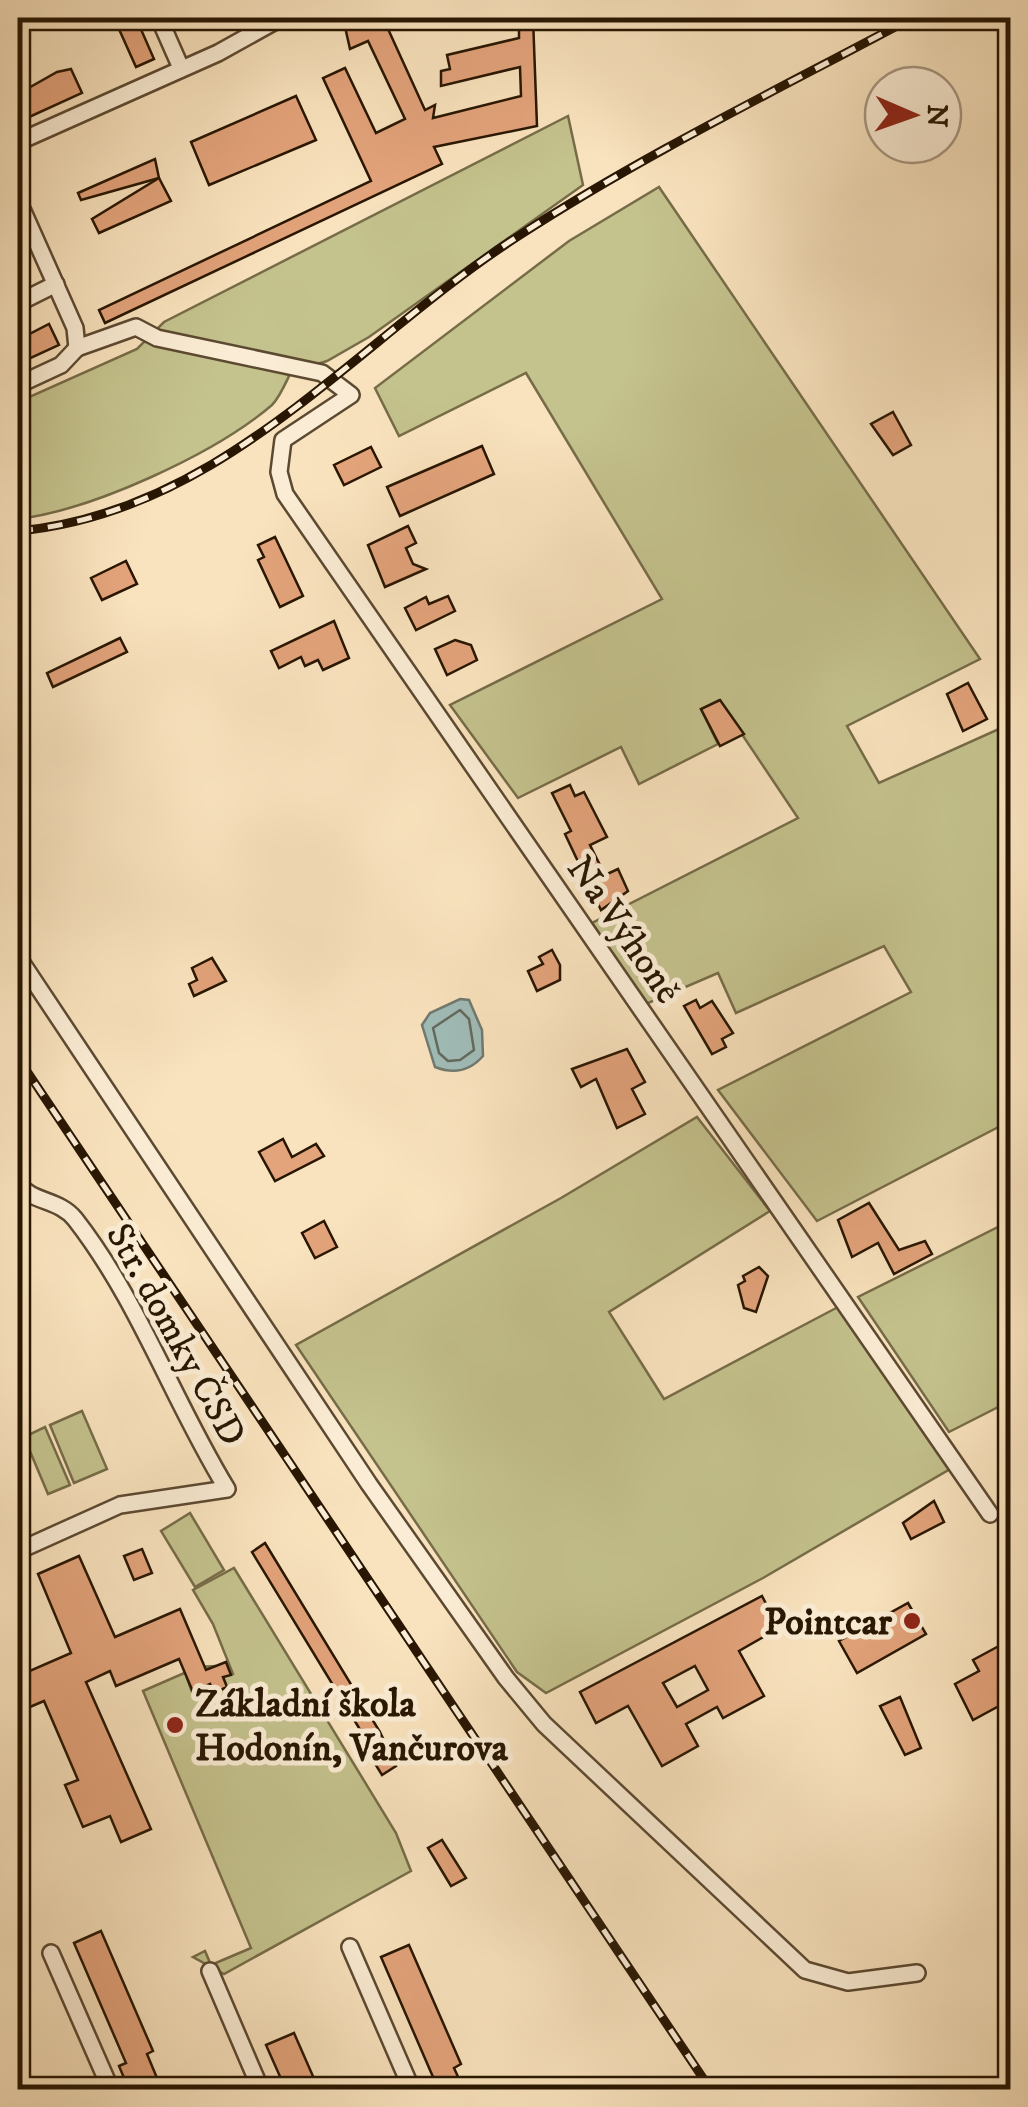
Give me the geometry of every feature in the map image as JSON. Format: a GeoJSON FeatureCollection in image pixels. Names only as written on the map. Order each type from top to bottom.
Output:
{"type":"FeatureCollection","features":[{"type":"Feature","properties":{"kind":"street"},"geometry":{"type":"LineString","coordinates":[[159,18],[182,68]]}},
{"type":"Feature","properties":{"kind":"street"},"geometry":{"type":"LineString","coordinates":[[18,142],[244,40],[281,18]]}},
{"type":"Feature","properties":{"kind":"street"},"geometry":{"type":"LineString","coordinates":[[18,200],[75,328],[77,348],[60,366],[18,385]]}},
{"type":"Feature","properties":{"kind":"street"},"geometry":{"type":"LineString","coordinates":[[18,303],[56,284]]}},
{"type":"Feature","properties":{"kind":"street","name":"Na Výhoně"},"geometry":{"type":"LineString","coordinates":[[77,348],[136,327],[157,338],[322,373],[350,394],[283,440],[279,472],[286,494],[990,1514]]}},
{"type":"Feature","properties":{"kind":"street"},"geometry":{"type":"LineString","coordinates":[[18,957],[370,1484],[506,1678],[544,1724],[804,1970],[848,1982],[917,1974]]}},
{"type":"Feature","properties":{"kind":"street","name":"Str. domky ČSD"},"geometry":{"type":"LineString","coordinates":[[18,1184],[32,1197],[66,1208],[87,1236],[138,1317],[228,1488],[120,1505],[18,1551]]}},
{"type":"Feature","properties":{"kind":"street"},"geometry":{"type":"LineString","coordinates":[[350,1947],[412,2090]]}},
{"type":"Feature","properties":{"kind":"street"},"geometry":{"type":"LineString","coordinates":[[51,1954],[110,2090]]}},
{"type":"Feature","properties":{"kind":"street"},"geometry":{"type":"LineString","coordinates":[[210,1972],[260,2090]]}},
{"type":"Feature","properties":{"kind":"shaded area"},"geometry":{"type":"Polygon","coordinates":[[[568,116],[583,185],[369,337],[327,361],[291,372],[272,405],[219,442],[116,492],[48,514],[18,519],[18,402],[137,349],[164,322],[568,116]]]}},
{"type":"Feature","properties":{"kind":"shaded area"},"geometry":{"type":"Polygon","coordinates":[[[659,187],[980,659],[847,726],[879,783],[1010,724],[1010,1121],[817,1221],[718,1090],[911,992],[884,946],[736,1013],[718,973],[646,1004],[592,923],[798,818],[719,700],[701,709],[718,744],[639,784],[621,747],[518,798],[450,705],[662,599],[526,373],[399,436],[375,388],[569,241],[659,187]]]}},
{"type":"Feature","properties":{"kind":"shaded area"},"geometry":{"type":"Polygon","coordinates":[[[697,1117],[770,1211],[609,1312],[664,1399],[838,1307],[950,1469],[763,1578],[546,1693],[517,1672],[296,1345],[561,1198],[697,1117]]]}},
{"type":"Feature","properties":{"kind":"shaded area"},"geometry":{"type":"Polygon","coordinates":[[[1010,1221],[1010,1401],[949,1432],[858,1297],[1010,1221]]]}},
{"type":"Feature","properties":{"kind":"shaded area"},"geometry":{"type":"Polygon","coordinates":[[[82,1411],[107,1469],[74,1483],[50,1425],[82,1411]]]}},
{"type":"Feature","properties":{"kind":"shaded area"},"geometry":{"type":"Polygon","coordinates":[[[45,1427],[70,1485],[48,1494],[24,1437],[45,1427]]]}},
{"type":"Feature","properties":{"kind":"shaded area"},"geometry":{"type":"Polygon","coordinates":[[[190,1513],[224,1570],[195,1587],[161,1531],[190,1513]]]}},
{"type":"Feature","properties":{"kind":"shaded area"},"geometry":{"type":"Polygon","coordinates":[[[234,1568],[396,1833],[411,1871],[224,1974],[193,1957],[205,1951],[211,1965],[251,1948],[143,1691],[198,1667],[216,1666],[187,1678],[192,1692],[210,1684],[214,1692],[227,1687],[223,1677],[233,1674],[213,1624],[193,1590],[234,1568]]]}},
{"type":"Feature","properties":{"kind":"water"},"geometry":{"type":"Polygon","coordinates":[[[460,999],[469,1000],[482,1030],[483,1056],[467,1068],[455,1071],[435,1067],[422,1025],[430,1013],[460,999]]]}},
{"type":"Feature","properties":{"kind":"building"},"geometry":{"type":"Polygon","coordinates":[[[114,18],[136,18],[154,59],[136,67],[114,18]]]}},
{"type":"Feature","properties":{"kind":"building"},"geometry":{"type":"Polygon","coordinates":[[[343,18],[383,18],[425,110],[435,105],[433,118],[521,96],[520,67],[441,86],[441,71],[450,69],[447,55],[519,38],[519,18],[533,18],[537,126],[434,147],[442,164],[105,323],[99,310],[371,181],[323,78],[345,68],[376,133],[405,119],[368,41],[350,49],[343,18]]]}},
{"type":"Feature","properties":{"kind":"building"},"geometry":{"type":"Polygon","coordinates":[[[71,69],[82,93],[27,118],[18,94],[57,72],[71,69]]]}},
{"type":"Feature","properties":{"kind":"building"},"geometry":{"type":"Polygon","coordinates":[[[296,96],[316,140],[209,185],[191,142],[296,96]]]}},
{"type":"Feature","properties":{"kind":"building"},"geometry":{"type":"Polygon","coordinates":[[[155,159],[159,178],[81,200],[78,193],[155,159]]]}},
{"type":"Feature","properties":{"kind":"building"},"geometry":{"type":"Polygon","coordinates":[[[159,178],[171,201],[99,233],[92,219],[159,178]]]}},
{"type":"Feature","properties":{"kind":"building"},"geometry":{"type":"Polygon","coordinates":[[[49,324],[59,345],[22,362],[18,340],[49,324]]]}},
{"type":"Feature","properties":{"kind":"building"},"geometry":{"type":"Polygon","coordinates":[[[893,412],[911,445],[893,455],[871,424],[893,412]]]}},
{"type":"Feature","properties":{"kind":"building"},"geometry":{"type":"Polygon","coordinates":[[[482,446],[494,474],[400,516],[387,487],[482,446]]]}},
{"type":"Feature","properties":{"kind":"building"},"geometry":{"type":"Polygon","coordinates":[[[371,447],[381,467],[344,485],[334,465],[371,447]]]}},
{"type":"Feature","properties":{"kind":"building"},"geometry":{"type":"Polygon","coordinates":[[[408,526],[416,543],[406,548],[413,564],[426,569],[385,587],[368,545],[408,526]]]}},
{"type":"Feature","properties":{"kind":"building"},"geometry":{"type":"Polygon","coordinates":[[[275,537],[303,596],[280,607],[258,560],[264,557],[258,545],[275,537]]]}},
{"type":"Feature","properties":{"kind":"building"},"geometry":{"type":"Polygon","coordinates":[[[126,561],[137,584],[102,600],[91,578],[126,561]]]}},
{"type":"Feature","properties":{"kind":"building"},"geometry":{"type":"Polygon","coordinates":[[[448,596],[455,611],[416,630],[405,608],[426,597],[429,604],[448,596]]]}},
{"type":"Feature","properties":{"kind":"building"},"geometry":{"type":"Polygon","coordinates":[[[334,621],[349,658],[323,670],[318,660],[305,666],[301,657],[279,668],[271,651],[334,621]]]}},
{"type":"Feature","properties":{"kind":"building"},"geometry":{"type":"Polygon","coordinates":[[[120,638],[127,652],[53,687],[47,673],[120,638]]]}},
{"type":"Feature","properties":{"kind":"building"},"geometry":{"type":"Polygon","coordinates":[[[455,640],[471,645],[477,660],[447,675],[435,649],[455,640]]]}},
{"type":"Feature","properties":{"kind":"building"},"geometry":{"type":"Polygon","coordinates":[[[968,683],[987,719],[963,731],[947,694],[968,683]]]}},
{"type":"Feature","properties":{"kind":"building"},"geometry":{"type":"Polygon","coordinates":[[[720,700],[744,734],[720,746],[701,709],[720,700]]]}},
{"type":"Feature","properties":{"kind":"building"},"geometry":{"type":"Polygon","coordinates":[[[570,785],[575,796],[584,792],[607,837],[590,845],[605,875],[618,869],[628,891],[601,910],[565,834],[571,831],[552,793],[570,785]]]}},
{"type":"Feature","properties":{"kind":"building"},"geometry":{"type":"Polygon","coordinates":[[[552,950],[560,965],[560,980],[537,991],[528,971],[543,964],[539,957],[552,950]]]}},
{"type":"Feature","properties":{"kind":"building"},"geometry":{"type":"Polygon","coordinates":[[[212,958],[226,981],[194,996],[189,984],[197,980],[192,968],[212,958]]]}},
{"type":"Feature","properties":{"kind":"building"},"geometry":{"type":"Polygon","coordinates":[[[696,1000],[700,1008],[712,1001],[733,1033],[722,1039],[726,1047],[712,1054],[684,1006],[696,1000]]]}},
{"type":"Feature","properties":{"kind":"building"},"geometry":{"type":"Polygon","coordinates":[[[627,1049],[645,1082],[632,1089],[645,1114],[617,1128],[596,1079],[581,1087],[572,1069],[627,1049]]]}},
{"type":"Feature","properties":{"kind":"building"},"geometry":{"type":"Polygon","coordinates":[[[283,1139],[292,1157],[316,1144],[324,1156],[275,1181],[259,1152],[283,1139]]]}},
{"type":"Feature","properties":{"kind":"building"},"geometry":{"type":"Polygon","coordinates":[[[869,1203],[899,1250],[925,1241],[932,1254],[894,1274],[878,1243],[852,1257],[838,1220],[869,1203]]]}},
{"type":"Feature","properties":{"kind":"building"},"geometry":{"type":"Polygon","coordinates":[[[324,1221],[337,1247],[315,1258],[302,1233],[324,1221]]]}},
{"type":"Feature","properties":{"kind":"building"},"geometry":{"type":"Polygon","coordinates":[[[759,1267],[768,1276],[756,1312],[744,1308],[738,1285],[745,1281],[743,1276],[759,1267]]]}},
{"type":"Feature","properties":{"kind":"building"},"geometry":{"type":"Polygon","coordinates":[[[934,1501],[944,1522],[911,1539],[903,1523],[934,1501]]]}},
{"type":"Feature","properties":{"kind":"building"},"geometry":{"type":"Polygon","coordinates":[[[265,1543],[380,1732],[396,1766],[382,1775],[363,1744],[367,1741],[252,1552],[265,1543]]]}},
{"type":"Feature","properties":{"kind":"building"},"geometry":{"type":"Polygon","coordinates":[[[142,1549],[152,1573],[134,1580],[124,1556],[142,1549]]]}},
{"type":"Feature","properties":{"kind":"building"},"geometry":{"type":"Polygon","coordinates":[[[79,1556],[115,1637],[180,1609],[206,1670],[226,1662],[231,1675],[223,1677],[227,1687],[214,1693],[210,1684],[193,1692],[179,1659],[116,1686],[110,1671],[86,1682],[151,1829],[121,1842],[110,1816],[83,1827],[65,1785],[78,1780],[44,1701],[18,1712],[18,1676],[71,1653],[38,1574],[79,1556]]]}},
{"type":"Feature","properties":{"kind":"building"},"geometry":{"type":"Polygon","coordinates":[[[762,1596],[779,1628],[739,1651],[764,1696],[723,1718],[717,1707],[686,1724],[698,1746],[662,1766],[628,1706],[596,1723],[580,1692],[762,1596]],[[695,1666],[663,1683],[677,1707],[708,1690],[695,1666]]]}},
{"type":"Feature","properties":{"kind":"building"},"geometry":{"type":"Polygon","coordinates":[[[908,1603],[926,1634],[857,1673],[839,1641],[908,1603]]]}},
{"type":"Feature","properties":{"kind":"building"},"geometry":{"type":"Polygon","coordinates":[[[1010,1640],[1010,1700],[973,1720],[955,1684],[979,1671],[973,1660],[1010,1640]]]}},
{"type":"Feature","properties":{"kind":"building"},"geometry":{"type":"Polygon","coordinates":[[[900,1697],[921,1748],[905,1755],[880,1706],[900,1697]]]}},
{"type":"Feature","properties":{"kind":"building"},"geometry":{"type":"Polygon","coordinates":[[[442,1840],[466,1878],[451,1886],[428,1848],[442,1840]]]}},
{"type":"Feature","properties":{"kind":"building"},"geometry":{"type":"Polygon","coordinates":[[[101,1931],[153,2051],[147,2054],[162,2090],[129,2090],[119,2066],[126,2063],[74,1943],[101,1931]]]}},
{"type":"Feature","properties":{"kind":"building"},"geometry":{"type":"Polygon","coordinates":[[[409,1945],[461,2064],[454,2068],[464,2090],[431,2090],[427,2080],[433,2077],[381,1957],[409,1945]]]}},
{"type":"Feature","properties":{"kind":"building"},"geometry":{"type":"Polygon","coordinates":[[[294,2033],[319,2090],[286,2090],[266,2045],[294,2033]]]}},
{"type":"Feature","properties":{"kind":"railway"},"geometry":{"type":"LineString","coordinates":[[18,531],[92,517],[161,492],[225,457],[520,235],[664,149],[912,18]]}},
{"type":"Feature","properties":{"kind":"railway"},"geometry":{"type":"LineString","coordinates":[[18,1058],[711,2090]]}},
{"type":"Feature","properties":{"kind":"place","name":"Pointcar"},"geometry":{"type":"Point","coordinates":[912,1621]}},
{"type":"Feature","properties":{"kind":"place","name":"Základní škola Hodonín, Vančurova"},"geometry":{"type":"Point","coordinates":[175,1725]}}]}
